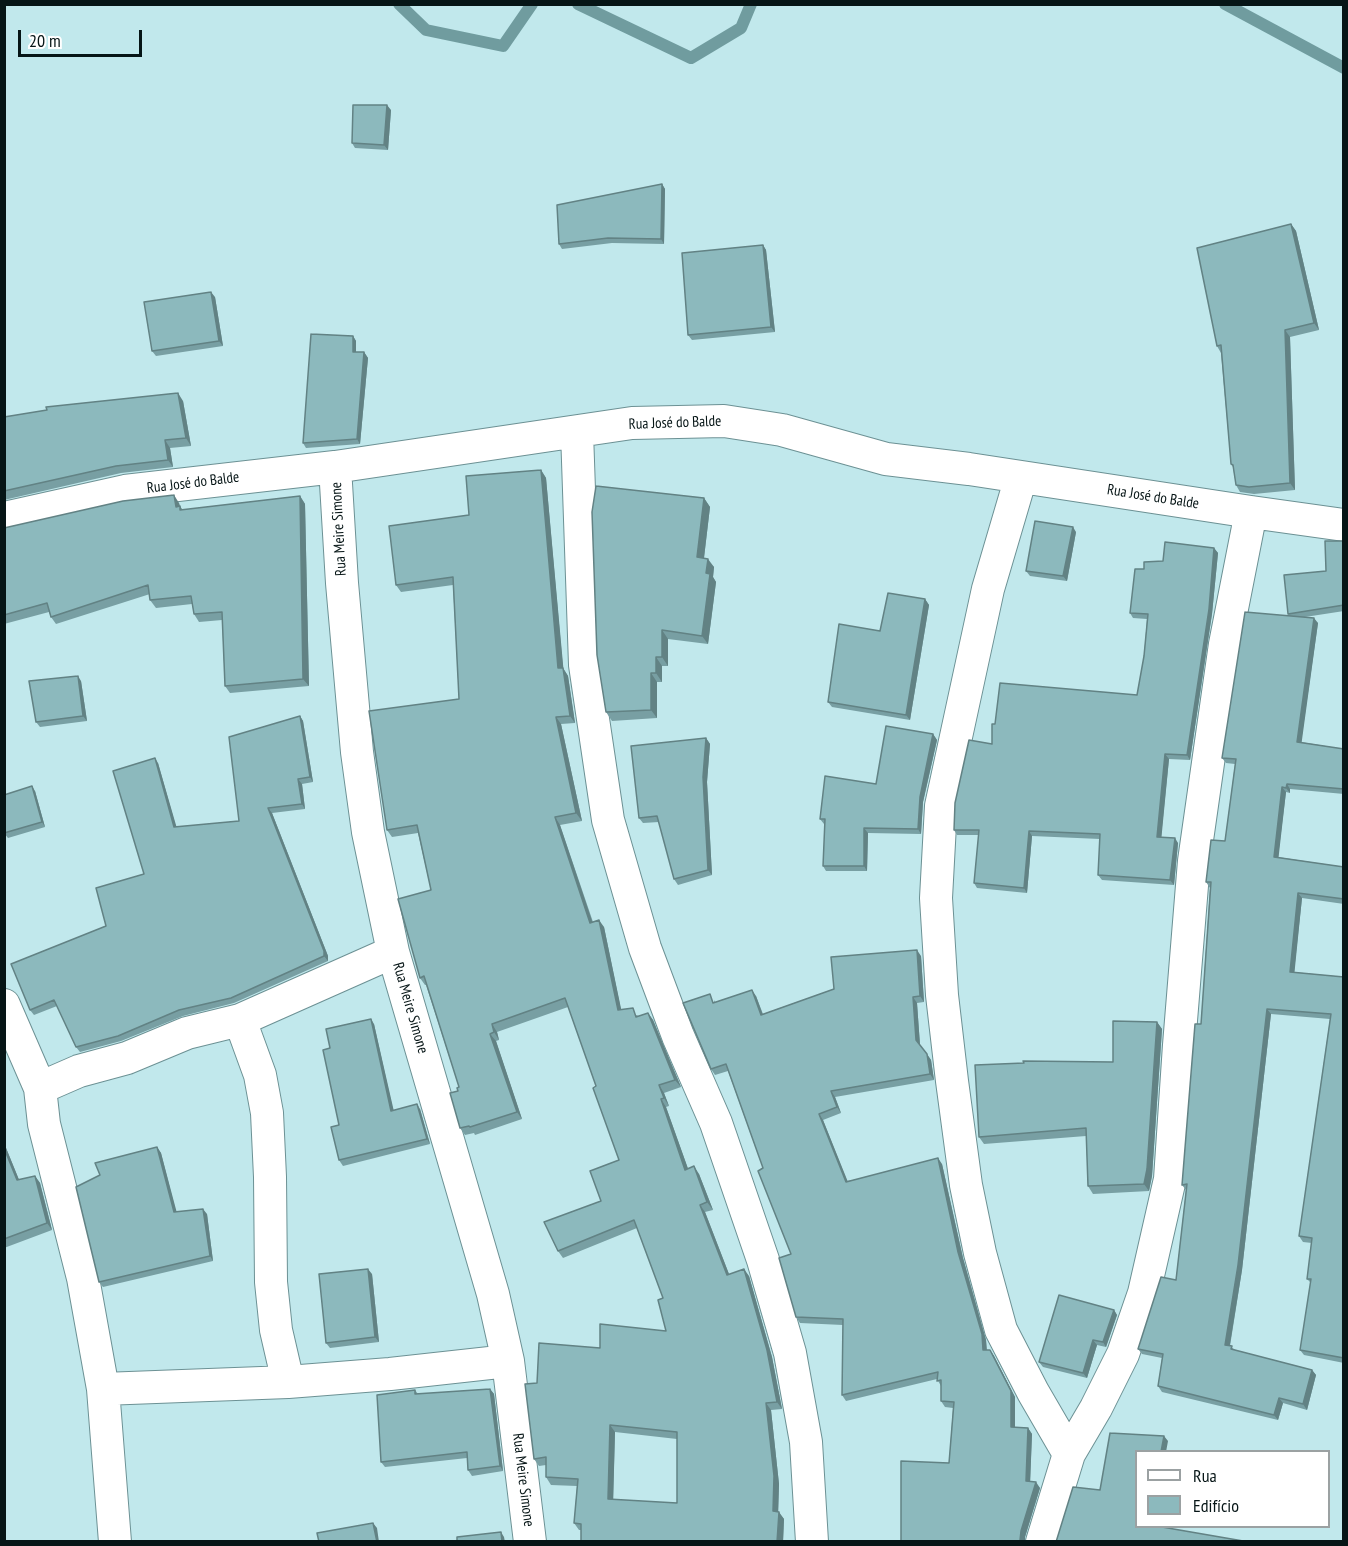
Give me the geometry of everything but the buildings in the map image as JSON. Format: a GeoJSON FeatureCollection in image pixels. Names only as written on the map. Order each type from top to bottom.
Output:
{"type":"FeatureCollection","features":[{"type":"Feature","properties":{"kind":"street","name":"Rua José do Balde"},"geometry":{"type":"LineString","coordinates":[[4,518],[125,491],[335,466],[632,423],[724,421],[782,430],[886,459],[1344,525]]}},
{"type":"Feature","properties":{"kind":"street"},"geometry":{"type":"LineString","coordinates":[[577,432],[585,665],[608,820],[645,948],[678,1036],[716,1123],[763,1260],[790,1353],[806,1442],[812,1542]]}},
{"type":"Feature","properties":{"kind":"street","name":"Rua Meire Simone"},"geometry":{"type":"LineString","coordinates":[[335,466],[342,583],[357,752],[368,832],[393,952],[493,1294],[508,1361],[531,1542]]}},
{"type":"Feature","properties":{"kind":"street"},"geometry":{"type":"LineString","coordinates":[[1021,477],[988,589],[941,806],[936,898],[942,995],[952,1081],[966,1185],[980,1253],[1001,1330],[1069,1454]]}},
{"type":"Feature","properties":{"kind":"street"},"geometry":{"type":"LineString","coordinates":[[1042,1542],[1069,1454],[1096,1408],[1123,1354],[1144,1293],[1170,1179],[1194,861],[1225,644],[1251,512]]}},
{"type":"Feature","properties":{"kind":"street"},"geometry":{"type":"LineString","coordinates":[[40,1088],[79,1071],[127,1058],[187,1033],[240,1020],[393,952]]}},
{"type":"Feature","properties":{"kind":"street"},"geometry":{"type":"LineString","coordinates":[[4,1005],[40,1088],[44,1124],[83,1278],[103,1389],[115,1542]]}},
{"type":"Feature","properties":{"kind":"street"},"geometry":{"type":"LineString","coordinates":[[240,1020],[260,1075],[267,1113],[271,1282],[276,1330],[288,1382]]}},
{"type":"Feature","properties":{"kind":"street"},"geometry":{"type":"LineString","coordinates":[[103,1389],[288,1382],[508,1361]]}},
{"type":"Feature","properties":{"kind":"waterway"},"geometry":{"type":"LineString","coordinates":[[399,4],[426,30],[503,46],[532,4]]}},
{"type":"Feature","properties":{"kind":"waterway"},"geometry":{"type":"LineString","coordinates":[[578,4],[691,58],[741,28],[751,4]]}},
{"type":"Feature","properties":{"kind":"waterway"},"geometry":{"type":"LineString","coordinates":[[1225,4],[1344,68]]}}]}
